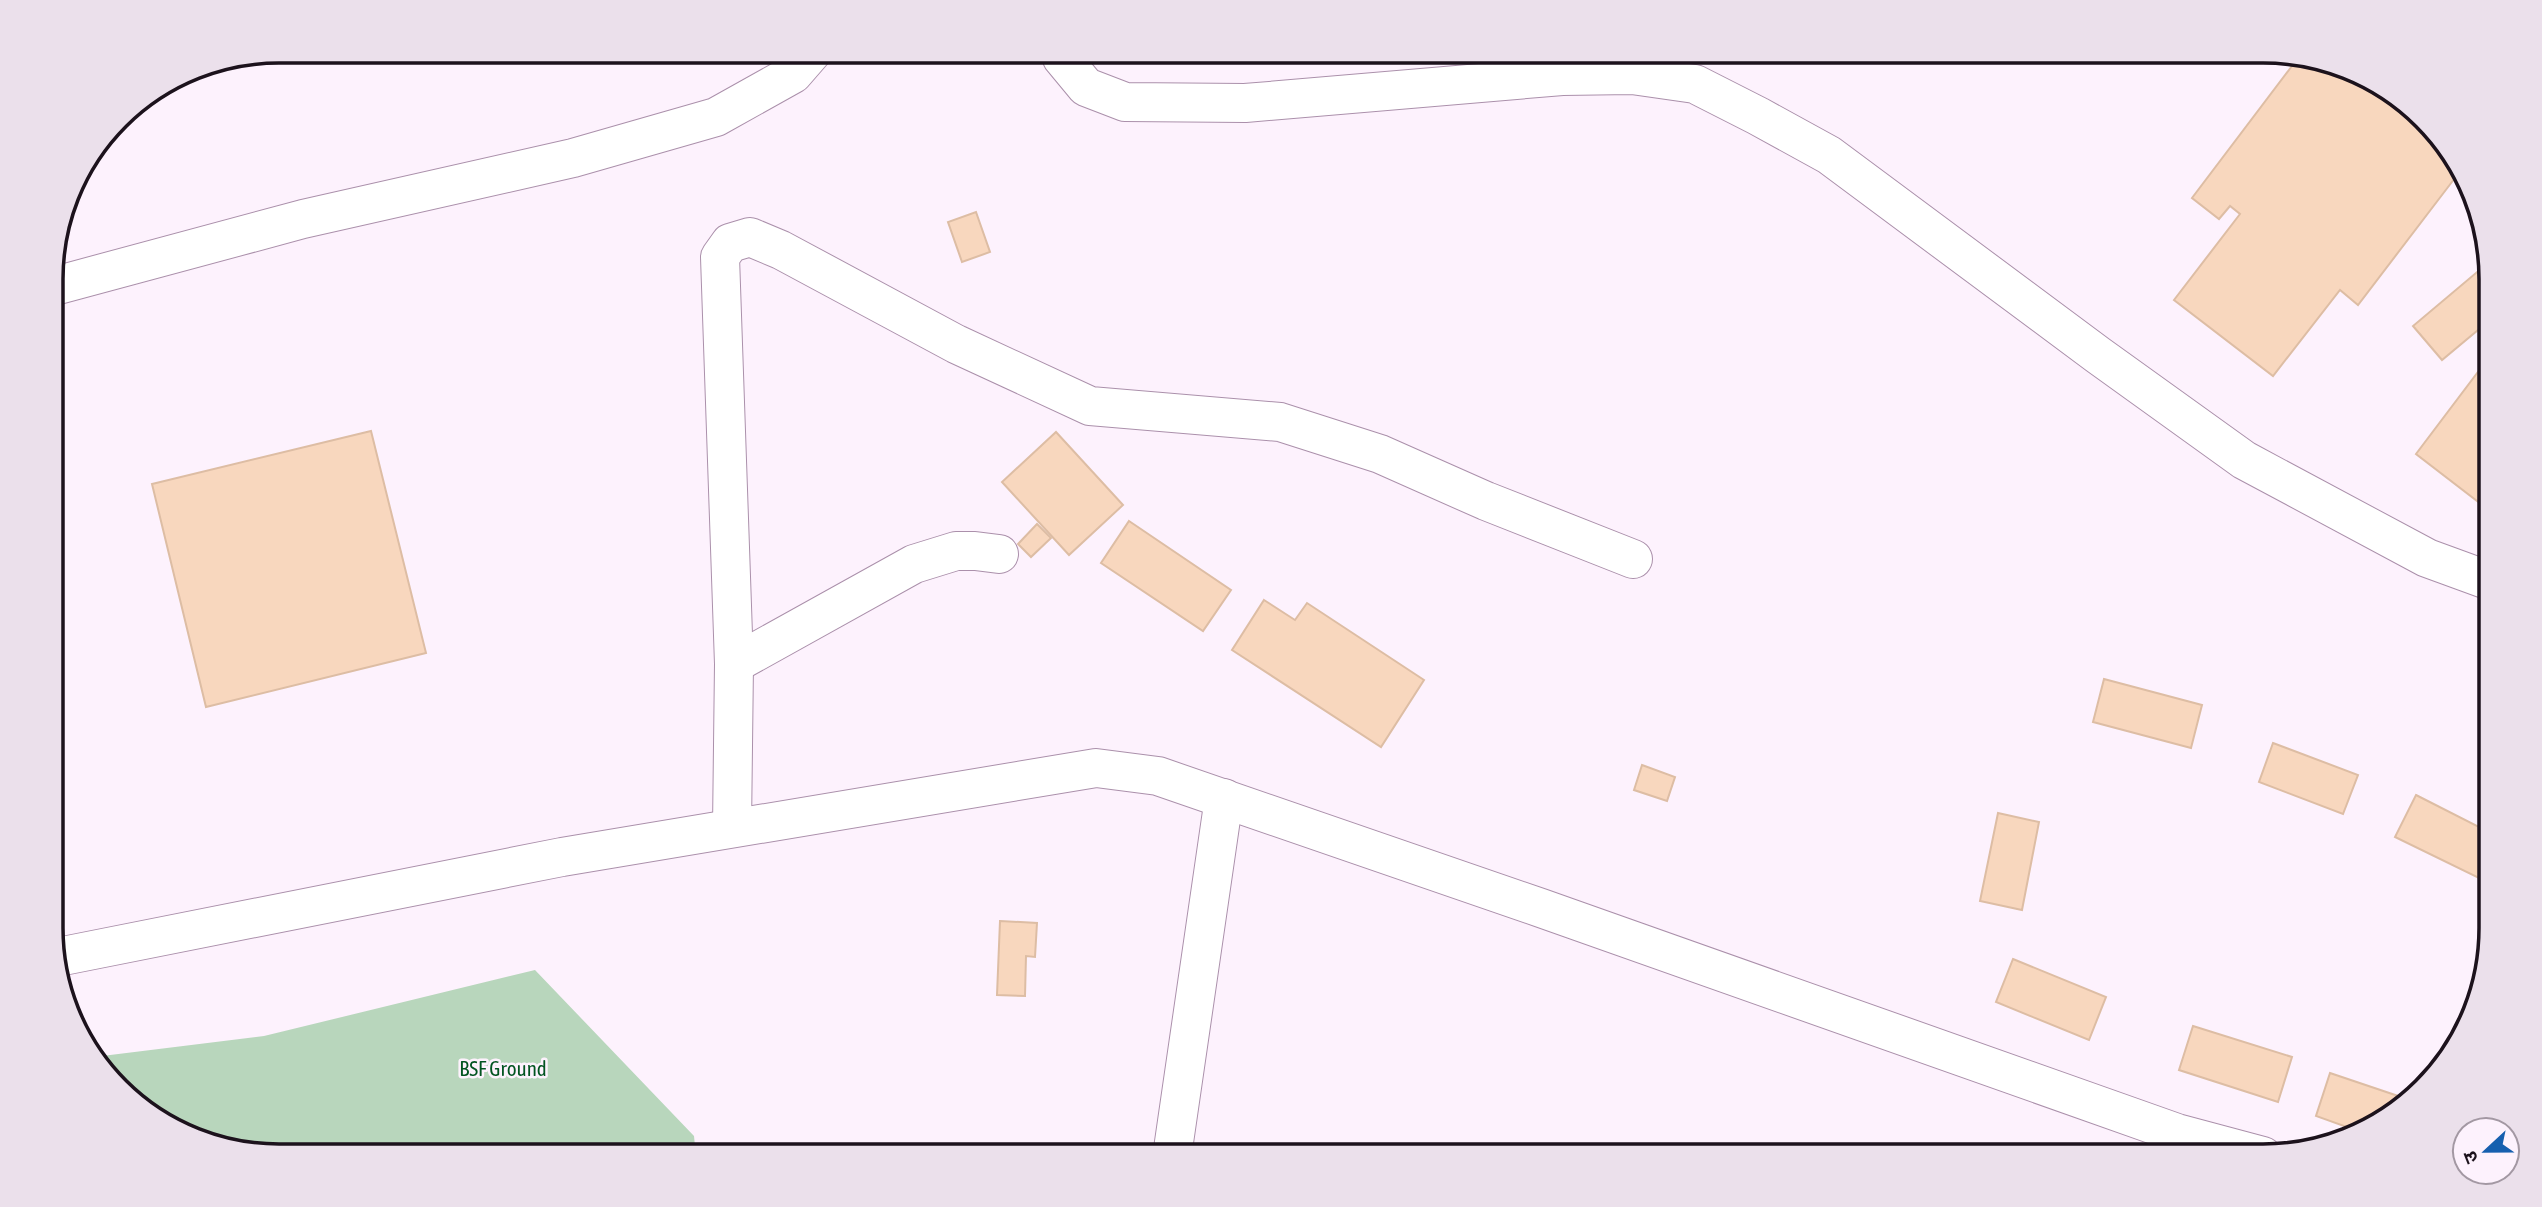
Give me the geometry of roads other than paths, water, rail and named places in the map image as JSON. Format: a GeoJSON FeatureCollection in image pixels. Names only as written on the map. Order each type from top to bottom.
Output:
{"type":"FeatureCollection","features":[{"type":"Feature","properties":{"kind":"lane"},"geometry":{"type":"LineString","coordinates":[[63,284],[303,219],[573,158],[716,117],[793,74],[803,63]]}},
{"type":"Feature","properties":{"kind":"lane"},"geometry":{"type":"LineString","coordinates":[[1066,63],[1086,87],[1125,102],[1245,103],[1562,76],[1632,75],[1695,84],[1829,155],[2244,460],[2427,558],[2479,577]]}},
{"type":"Feature","properties":{"kind":"lane"},"geometry":{"type":"LineString","coordinates":[[732,828],[734,664],[720,257],[730,243],[750,237],[781,250],[956,344],[1090,406],[1280,422],[1380,454],[1486,501],[1633,559]]}},
{"type":"Feature","properties":{"kind":"lane"},"geometry":{"type":"LineString","coordinates":[[734,664],[914,564],[956,551],[999,554]]}},
{"type":"Feature","properties":{"kind":"lane"},"geometry":{"type":"LineString","coordinates":[[65,956],[562,857],[1096,768],[1158,776],[1224,798],[2177,1133],[2218,1144]]}},
{"type":"Feature","properties":{"kind":"lane"},"geometry":{"type":"LineString","coordinates":[[1174,1144],[1224,798]]}},
{"type":"Feature","properties":{"kind":"park label","name":"BSF Ground"},"geometry":{"type":"Point","coordinates":[503,1068]}}]}
